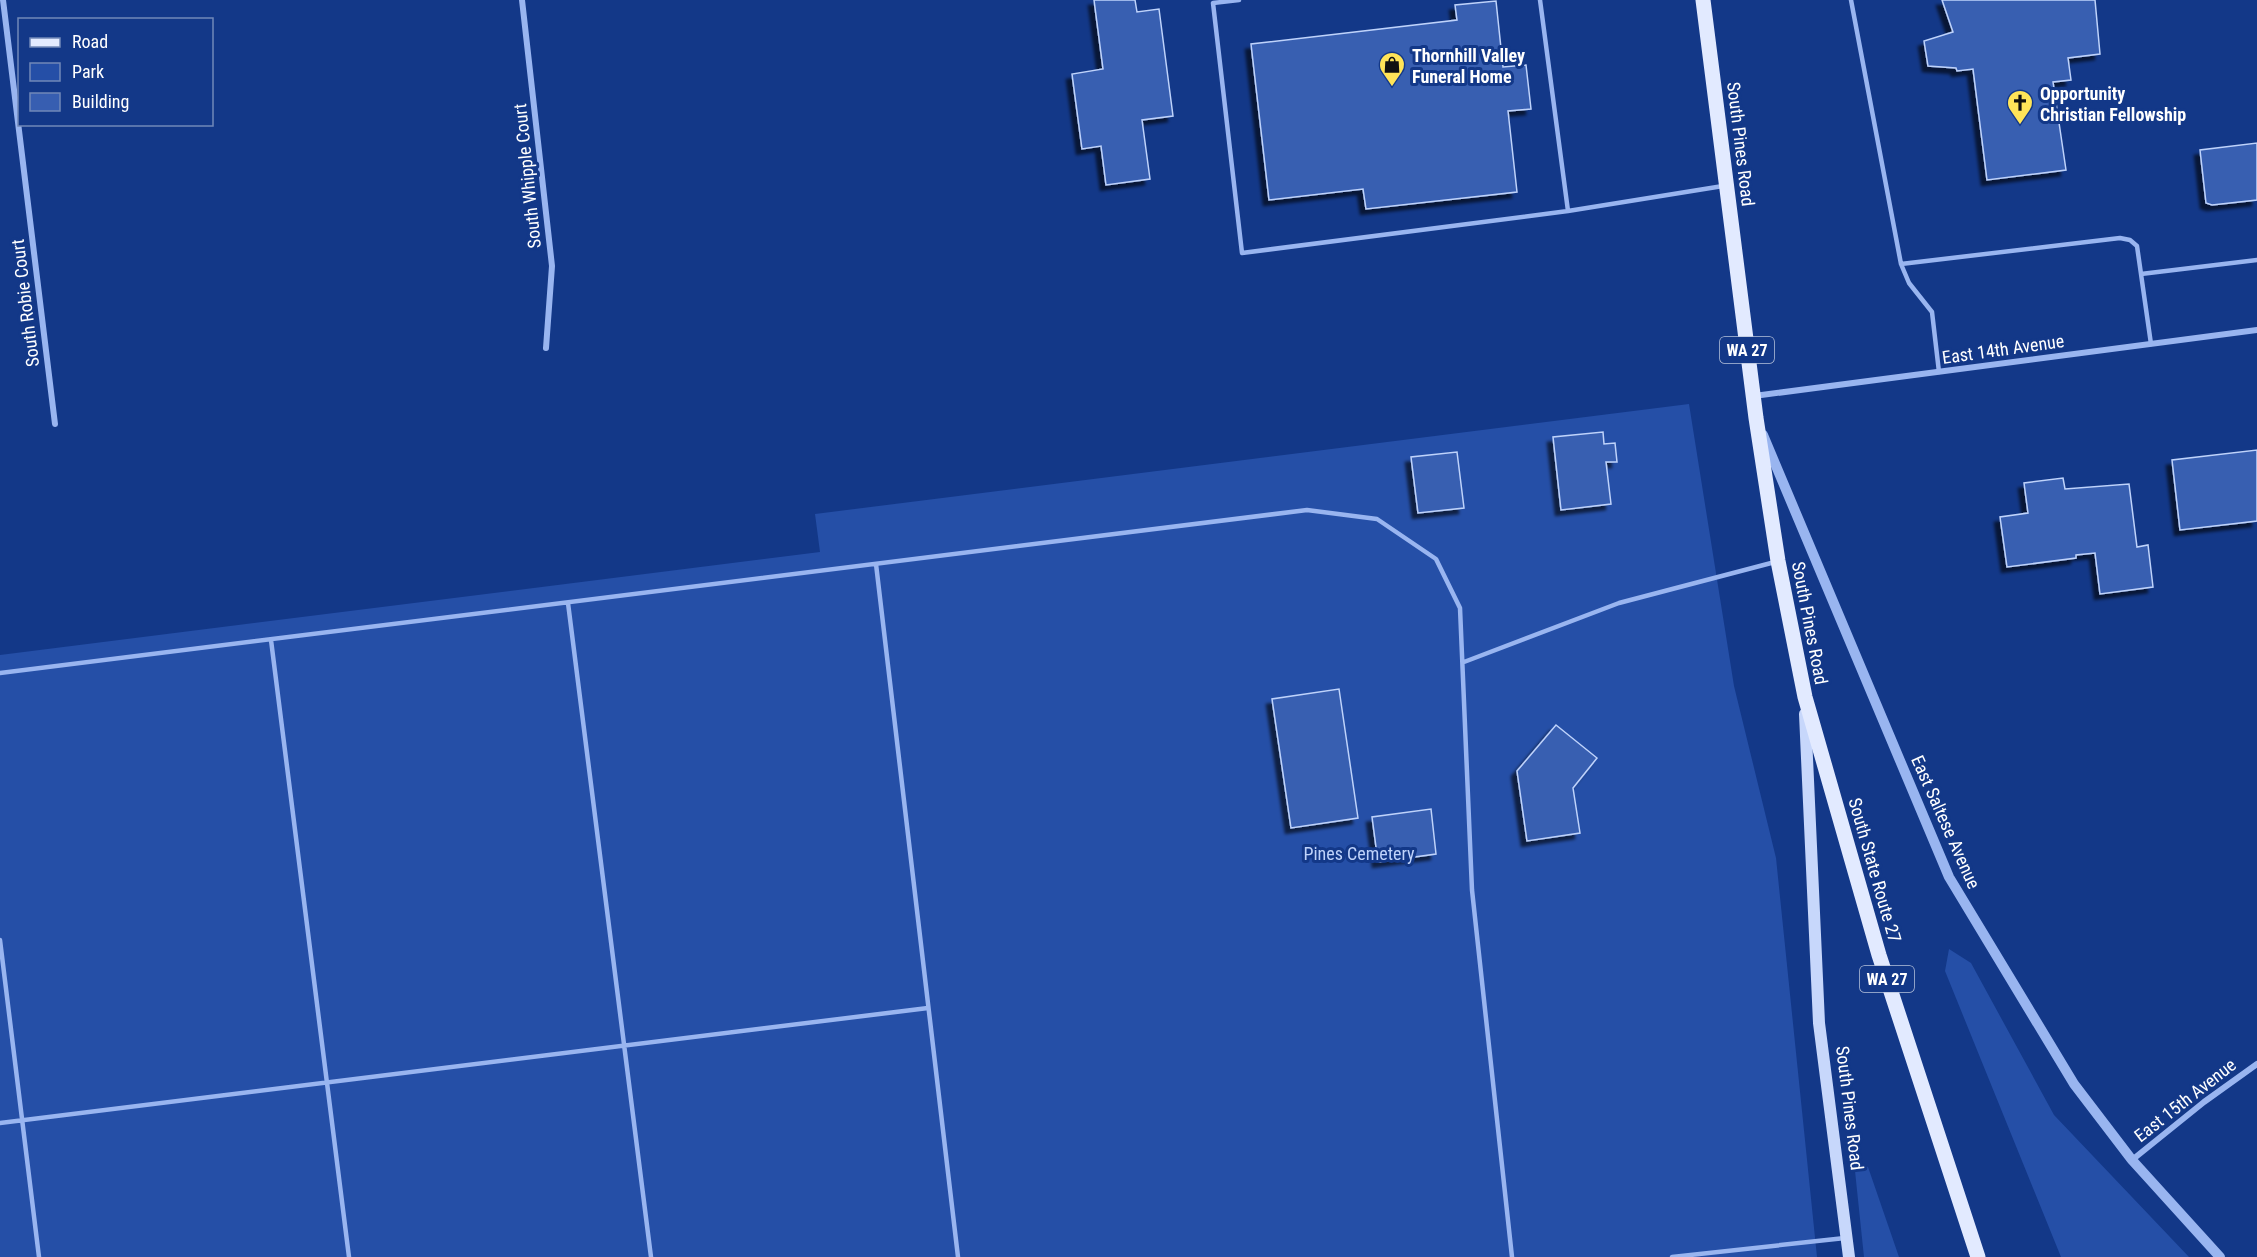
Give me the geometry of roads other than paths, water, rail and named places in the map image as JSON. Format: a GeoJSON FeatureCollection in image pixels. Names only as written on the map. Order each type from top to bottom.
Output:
{"type":"FeatureCollection","features":[{"type":"Feature","properties":{"kind":"main road","name":"South Pines Road"},"geometry":{"type":"LineString","coordinates":[[1703,0],[1756,418],[1778,561],[1805,698],[1819,1023],[1849,1257]]}},
{"type":"Feature","properties":{"kind":"main road","name":"South State Route 27"},"geometry":{"type":"LineString","coordinates":[[1805,698],[1879,955],[1978,1257]]}},
{"type":"Feature","properties":{"kind":"street","name":"South Robie Court"},"geometry":{"type":"LineString","coordinates":[[3,0],[18,122]]}},
{"type":"Feature","properties":{"kind":"street","name":"South Whipple Court"},"geometry":{"type":"LineString","coordinates":[[522,0],[552,266],[546,348]]}},
{"type":"Feature","properties":{"kind":"street","name":"South Robie Court"},"geometry":{"type":"LineString","coordinates":[[18,126],[55,424]]}},
{"type":"Feature","properties":{"kind":"street","name":"East 14th Avenue"},"geometry":{"type":"LineString","coordinates":[[1753,396],[2257,330]]}},
{"type":"Feature","properties":{"kind":"street","name":"East Saltese Avenue"},"geometry":{"type":"LineString","coordinates":[[1756,418],[1949,878],[2068,1075],[2132,1160],[2220,1257]]}},
{"type":"Feature","properties":{"kind":"street","name":"East 15th Avenue"},"geometry":{"type":"LineString","coordinates":[[2132,1160],[2204,1102],[2257,1064]]}},
{"type":"Feature","properties":{"kind":"lane"},"geometry":{"type":"LineString","coordinates":[[1239,0],[1213,3],[1242,253],[1568,211],[1727,186]]}},
{"type":"Feature","properties":{"kind":"lane"},"geometry":{"type":"LineString","coordinates":[[1540,0],[1568,211]]}},
{"type":"Feature","properties":{"kind":"lane"},"geometry":{"type":"LineString","coordinates":[[1851,0],[1901,264],[1909,283],[1932,312],[1939,372]]}},
{"type":"Feature","properties":{"kind":"lane"},"geometry":{"type":"LineString","coordinates":[[1901,264],[2120,238],[2130,240],[2137,246],[2151,344]]}},
{"type":"Feature","properties":{"kind":"lane"},"geometry":{"type":"LineString","coordinates":[[2141,274],[2257,260]]}},
{"type":"Feature","properties":{"kind":"lane"},"geometry":{"type":"LineString","coordinates":[[0,673],[1307,510],[1377,519],[1436,559],[1460,608],[1472,890],[1512,1257]]}},
{"type":"Feature","properties":{"kind":"lane"},"geometry":{"type":"LineString","coordinates":[[1464,662],[1619,603],[1778,561]]}},
{"type":"Feature","properties":{"kind":"lane"},"geometry":{"type":"LineString","coordinates":[[876,564],[958,1257]]}},
{"type":"Feature","properties":{"kind":"lane"},"geometry":{"type":"LineString","coordinates":[[568,603],[651,1257]]}},
{"type":"Feature","properties":{"kind":"lane"},"geometry":{"type":"LineString","coordinates":[[272,640],[350,1257]]}},
{"type":"Feature","properties":{"kind":"lane"},"geometry":{"type":"LineString","coordinates":[[0,940],[39,1257]]}},
{"type":"Feature","properties":{"kind":"lane"},"geometry":{"type":"LineString","coordinates":[[0,1123],[928,1008]]}},
{"type":"Feature","properties":{"kind":"lane"},"geometry":{"type":"LineString","coordinates":[[1672,1257],[1847,1238]]}},
{"type":"Feature","properties":{"kind":"place","name":"Thornhill Valley Funeral Home"},"geometry":{"type":"Point","coordinates":[1392,88]}},
{"type":"Feature","properties":{"kind":"place","name":"Opportunity Christian Fellowship"},"geometry":{"type":"Point","coordinates":[2020,126]}},
{"type":"Feature","properties":{"kind":"park label","name":"Pines Cemetery"},"geometry":{"type":"Point","coordinates":[1359,853]}}]}
